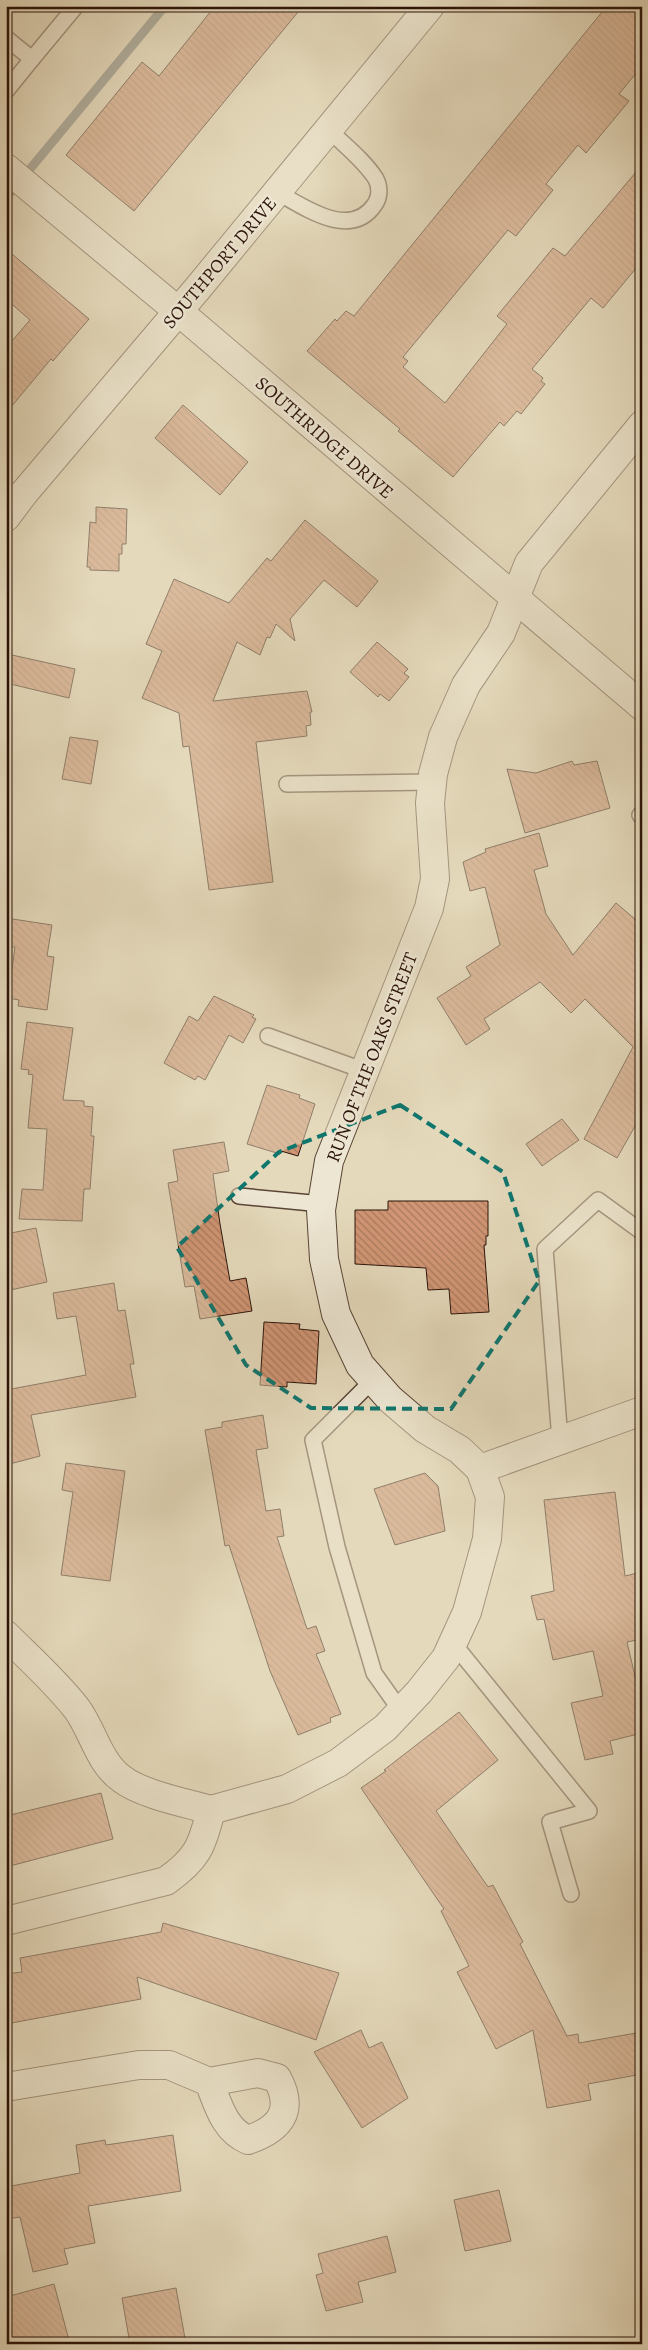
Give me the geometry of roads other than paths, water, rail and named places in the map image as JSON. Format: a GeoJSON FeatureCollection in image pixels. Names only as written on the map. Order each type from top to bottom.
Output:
{"type":"FeatureCollection","features":[{"type":"Feature","properties":{"kind":"street","name":"SOUTHPORT DRIVE"},"geometry":{"type":"LineString","coordinates":[[6,517],[430,6]]}},
{"type":"Feature","properties":{"kind":"street","name":"SOUTHRIDGE DRIVE"},"geometry":{"type":"LineString","coordinates":[[6,168],[642,706]]}},
{"type":"Feature","properties":{"kind":"street"},"geometry":{"type":"LineString","coordinates":[[514,599],[529,562],[642,425]]}},
{"type":"Feature","properties":{"kind":"street","name":"RUN OF THE OAKS STREET"},"geometry":{"type":"LineString","coordinates":[[211,1810],[287,1789],[338,1763],[385,1728],[446,1658],[467,1612],[487,1539],[490,1497],[480,1469],[460,1450],[425,1429],[390,1399],[360,1365],[336,1314],[324,1259],[322,1204],[330,1161],[429,908],[435,879],[430,803],[432,782],[443,737],[466,685],[501,633],[514,599]]}},
{"type":"Feature","properties":{"kind":"street"},"geometry":{"type":"LineString","coordinates":[[480,1469],[642,1411]]}},
{"type":"Feature","properties":{"kind":"street"},"geometry":{"type":"LineString","coordinates":[[6,1635],[57,1686],[78,1711],[106,1763],[121,1779],[135,1787],[211,1810],[203,1843],[186,1866],[166,1881],[6,1921]]}},
{"type":"Feature","properties":{"kind":"street"},"geometry":{"type":"LineString","coordinates":[[6,2087],[146,2065],[169,2065],[209,2082]]}},
{"type":"Feature","properties":{"kind":"lane"},"geometry":{"type":"LineString","coordinates":[[6,91],[76,6]]}},
{"type":"Feature","properties":{"kind":"lane"},"geometry":{"type":"LineString","coordinates":[[6,38],[32,59]]}},
{"type":"Feature","properties":{"kind":"lane"},"geometry":{"type":"LineString","coordinates":[[277,192],[319,215],[342,221],[356,219],[367,214],[376,203],[380,190],[376,180],[352,152],[328,129]]}},
{"type":"Feature","properties":{"kind":"lane"},"geometry":{"type":"LineString","coordinates":[[287,784],[432,782]]}},
{"type":"Feature","properties":{"kind":"lane"},"geometry":{"type":"LineString","coordinates":[[268,1036],[365,1071]]}},
{"type":"Feature","properties":{"kind":"lane"},"geometry":{"type":"LineString","coordinates":[[239,1196],[322,1204]]}},
{"type":"Feature","properties":{"kind":"lane"},"geometry":{"type":"LineString","coordinates":[[560,1440],[545,1249],[598,1200],[642,1232]]}},
{"type":"Feature","properties":{"kind":"lane"},"geometry":{"type":"LineString","coordinates":[[373,1380],[313,1440],[337,1546],[374,1673],[400,1711]]}},
{"type":"Feature","properties":{"kind":"lane"},"geometry":{"type":"LineString","coordinates":[[453,1643],[589,1811],[550,1822],[571,1894]]}},
{"type":"Feature","properties":{"kind":"waterway"},"geometry":{"type":"LineString","coordinates":[[6,198],[165,6]]}}]}
